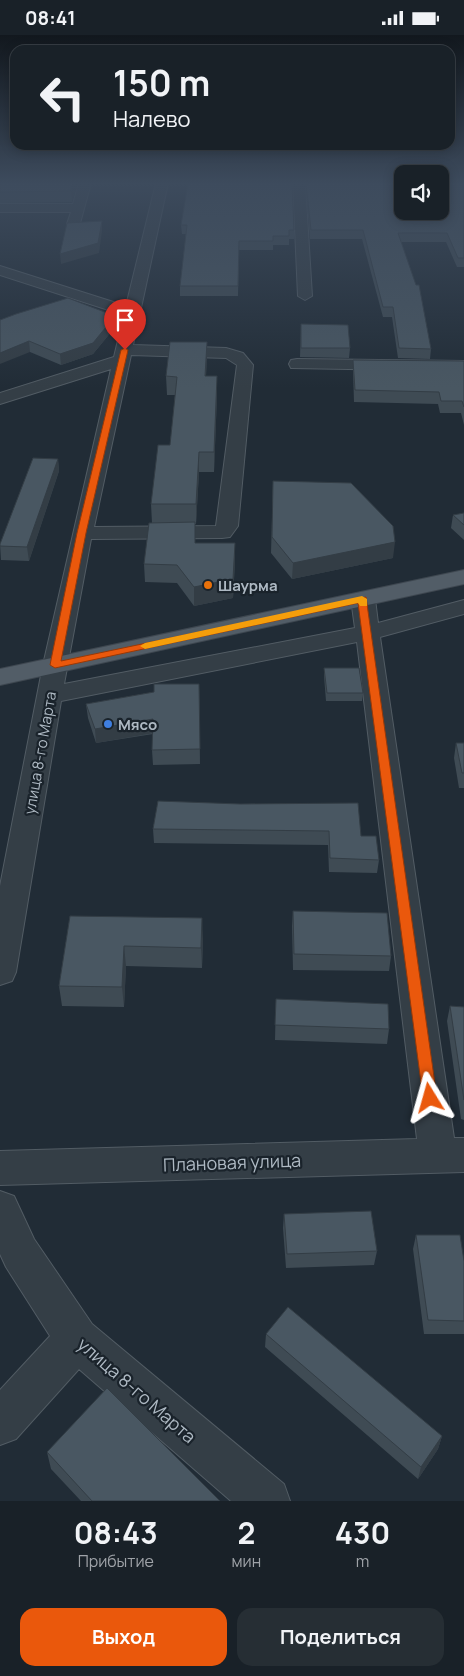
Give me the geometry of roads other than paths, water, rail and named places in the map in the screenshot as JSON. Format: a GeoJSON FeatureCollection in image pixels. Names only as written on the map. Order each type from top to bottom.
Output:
{"type":"FeatureCollection","features":[{"type":"Feature","properties":{"kind":"main road"},"geometry":{"type":"LineString","coordinates":[[0,677],[464,577]]}},
{"type":"Feature","properties":{"kind":"street","name":"улица 8-го Марта"},"geometry":{"type":"LineString","coordinates":[[0,972],[55,665],[82,533],[147,251]]}},
{"type":"Feature","properties":{"kind":"street"},"geometry":{"type":"LineString","coordinates":[[303,251],[305,296]]}},
{"type":"Feature","properties":{"kind":"street"},"geometry":{"type":"LineString","coordinates":[[0,270],[133,313]]}},
{"type":"Feature","properties":{"kind":"street"},"geometry":{"type":"LineString","coordinates":[[0,399],[123,355],[226,353],[243,361],[245,365],[227,526],[222,532],[82,533]]}},
{"type":"Feature","properties":{"kind":"street"},"geometry":{"type":"LineString","coordinates":[[297,364],[464,366]]}},
{"type":"Feature","properties":{"kind":"street"},"geometry":{"type":"LineString","coordinates":[[362,599],[451,1156]]}},
{"type":"Feature","properties":{"kind":"street"},"geometry":{"type":"LineString","coordinates":[[50,695],[367,633],[464,607]]}},
{"type":"Feature","properties":{"kind":"street","name":"Плановая улица"},"geometry":{"type":"LineString","coordinates":[[0,1169],[451,1156]]}},
{"type":"Feature","properties":{"kind":"street","name":"улица 8-го Марта"},"geometry":{"type":"LineString","coordinates":[[0,1209],[20,1253],[77,1339],[267,1501]]}},
{"type":"Feature","properties":{"kind":"street"},"geometry":{"type":"LineString","coordinates":[[0,1423],[77,1339]]}},
{"type":"Feature","properties":{"kind":"place","name":"Шаурма"},"geometry":{"type":"Point","coordinates":[208,585]}},
{"type":"Feature","properties":{"kind":"place","name":"Мясо"},"geometry":{"type":"Point","coordinates":[108,724]}}]}
